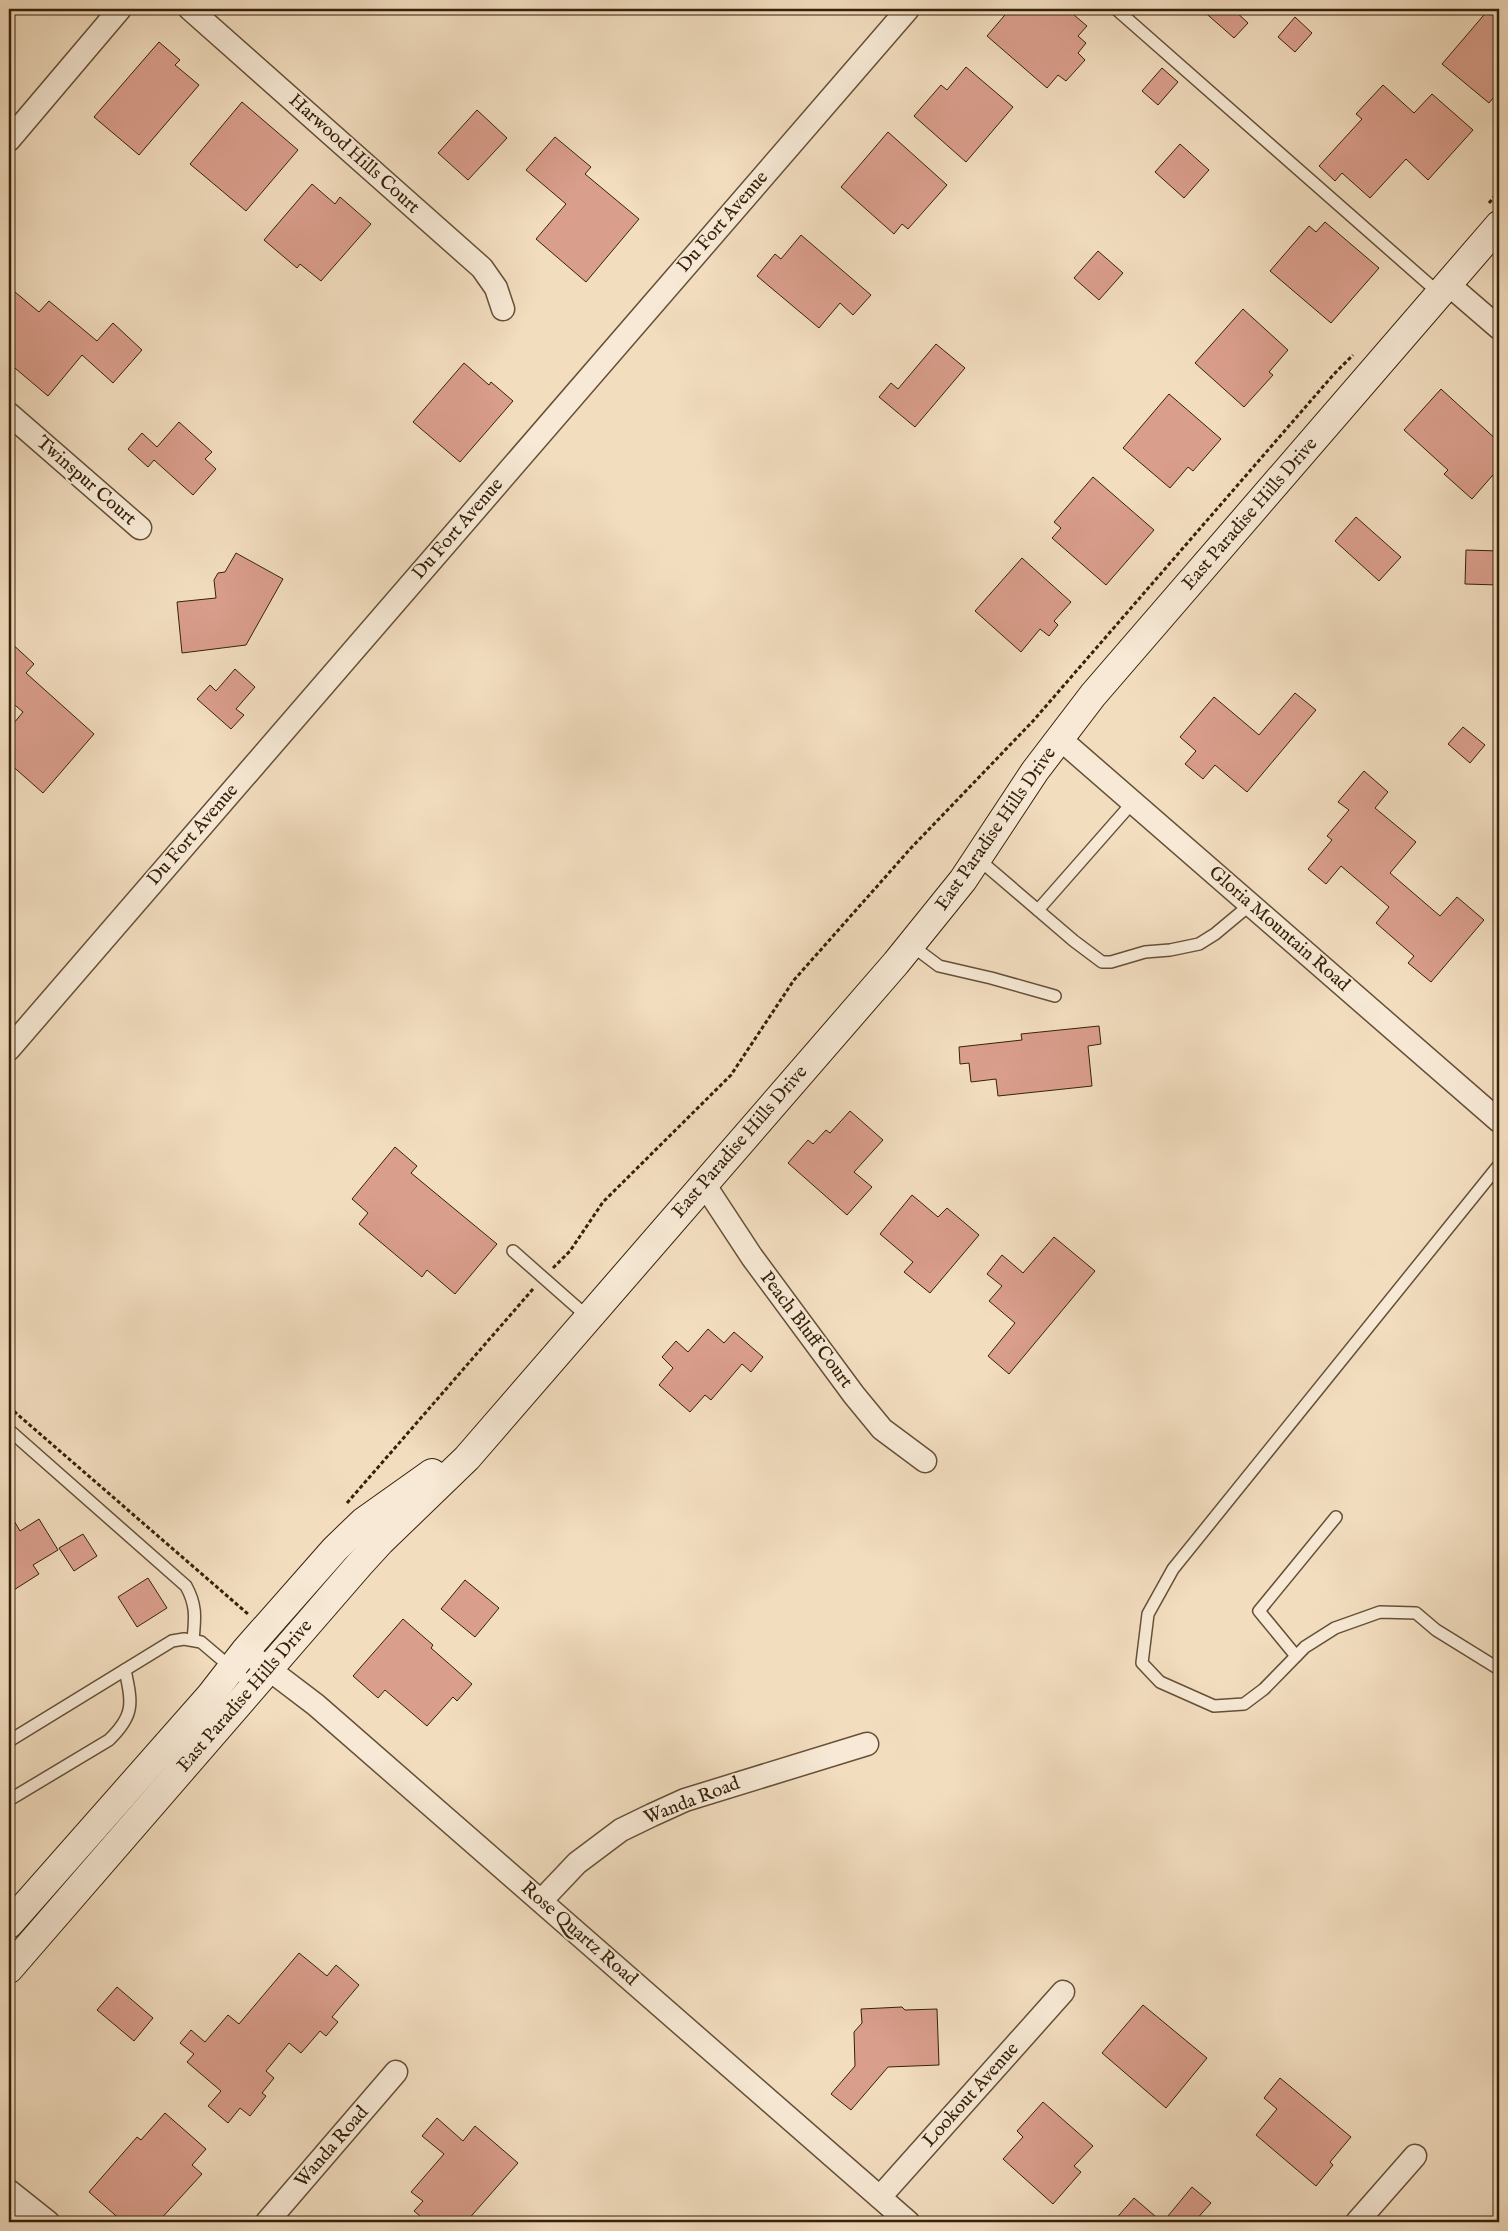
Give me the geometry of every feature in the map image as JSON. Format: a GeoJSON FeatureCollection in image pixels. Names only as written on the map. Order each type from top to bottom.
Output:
{"type":"FeatureCollection","features":[{"type":"Feature","properties":{"kind":"main road","name":"East Paradise Hills Drive"},"geometry":{"type":"LineString","coordinates":[[9,1969],[380,1542],[467,1458],[911,945],[978,858],[1059,738],[1100,687],[1444,289],[1493,215]]}},
{"type":"Feature","properties":{"kind":"main road","name":"East Paradise Hills Drive"},"geometry":{"type":"LineString","coordinates":[[9,1924],[351,1533],[381,1509],[490,1431]]}},
{"type":"Feature","properties":{"kind":"street"},"geometry":{"type":"LineString","coordinates":[[9,140],[120,9]]}},
{"type":"Feature","properties":{"kind":"street","name":"Harwood Hills Court"},"geometry":{"type":"LineString","coordinates":[[190,9],[482,268],[496,288],[503,309]]}},
{"type":"Feature","properties":{"kind":"street","name":"Du Fort Avenue"},"geometry":{"type":"LineString","coordinates":[[9,1049],[908,9]]}},
{"type":"Feature","properties":{"kind":"street"},"geometry":{"type":"LineString","coordinates":[[1444,289],[1499,328]]}},
{"type":"Feature","properties":{"kind":"street","name":"Twinspur Court"},"geometry":{"type":"LineString","coordinates":[[9,414],[140,528]]}},
{"type":"Feature","properties":{"kind":"street","name":"Gloria Mountain Road"},"geometry":{"type":"LineString","coordinates":[[1059,738],[1499,1121]]}},
{"type":"Feature","properties":{"kind":"street","name":"Peach Bluff Court"},"geometry":{"type":"LineString","coordinates":[[704,1184],[752,1257],[859,1402],[882,1429],[925,1461]]}},
{"type":"Feature","properties":{"kind":"street","name":"Rose Quartz Road"},"geometry":{"type":"LineString","coordinates":[[239,1660],[261,1678],[316,1705],[908,2222]]}},
{"type":"Feature","properties":{"kind":"street","name":"Wanda Road"},"geometry":{"type":"LineString","coordinates":[[540,1901],[577,1863],[621,1830],[652,1815],[685,1800],[867,1744]]}},
{"type":"Feature","properties":{"kind":"street","name":"Lookout Avenue"},"geometry":{"type":"LineString","coordinates":[[880,2197],[1063,1992]]}},
{"type":"Feature","properties":{"kind":"street","name":"Wanda Road"},"geometry":{"type":"LineString","coordinates":[[267,2222],[396,2072]]}},
{"type":"Feature","properties":{"kind":"street"},"geometry":{"type":"LineString","coordinates":[[1357,2222],[1415,2156]]}},
{"type":"Feature","properties":{"kind":"street"},"geometry":{"type":"LineString","coordinates":[[9,2191],[48,2222]]}},
{"type":"Feature","properties":{"kind":"street"},"geometry":{"type":"LineString","coordinates":[[9,2214],[19,2222]]}},
{"type":"Feature","properties":{"kind":"lane"},"geometry":{"type":"LineString","coordinates":[[1116,9],[1444,289]]}},
{"type":"Feature","properties":{"kind":"lane"},"geometry":{"type":"LineString","coordinates":[[1038,910],[1133,802]]}},
{"type":"Feature","properties":{"kind":"lane"},"geometry":{"type":"LineString","coordinates":[[978,858],[1096,959],[1111,962],[1145,952],[1198,944],[1215,934],[1251,904]]}},
{"type":"Feature","properties":{"kind":"lane"},"geometry":{"type":"LineString","coordinates":[[911,945],[939,966],[1055,996]]}},
{"type":"Feature","properties":{"kind":"lane"},"geometry":{"type":"LineString","coordinates":[[1499,1165],[1173,1570],[1148,1614],[1142,1663],[1160,1682],[1214,1706],[1244,1704],[1264,1689],[1304,1647],[1335,1628],[1380,1612],[1416,1613],[1436,1630],[1499,1669]]}},
{"type":"Feature","properties":{"kind":"lane"},"geometry":{"type":"LineString","coordinates":[[513,1251],[589,1318]]}},
{"type":"Feature","properties":{"kind":"lane"},"geometry":{"type":"LineString","coordinates":[[9,1430],[186,1586],[193,1598],[196,1612],[193,1640]]}},
{"type":"Feature","properties":{"kind":"lane"},"geometry":{"type":"LineString","coordinates":[[1296,1656],[1259,1611],[1336,1517]]}},
{"type":"Feature","properties":{"kind":"lane"},"geometry":{"type":"LineString","coordinates":[[9,1741],[172,1642],[184,1639],[201,1642],[239,1660]]}},
{"type":"Feature","properties":{"kind":"lane"},"geometry":{"type":"LineString","coordinates":[[9,1800],[109,1740],[122,1728],[131,1712],[131,1696],[125,1670]]}},
{"type":"Feature","properties":{"kind":"path"},"geometry":{"type":"LineString","coordinates":[[1493,215],[1499,191]]}},
{"type":"Feature","properties":{"kind":"path"},"geometry":{"type":"LineString","coordinates":[[341,1510],[544,1278],[570,1251],[603,1202],[731,1075],[794,980],[911,848],[1032,721],[1334,374],[1360,349]]}},
{"type":"Feature","properties":{"kind":"path"},"geometry":{"type":"LineString","coordinates":[[9,1407],[250,1616]]}},
{"type":"Feature","properties":{"kind":"building"},"geometry":{"type":"Polygon","coordinates":[[[1010,9],[1067,9],[1087,26],[1078,36],[1086,43],[1078,53],[1085,60],[1066,81],[1058,75],[1047,88],[987,36],[1010,9]]]}},
{"type":"Feature","properties":{"kind":"building"},"geometry":{"type":"Polygon","coordinates":[[[1201,9],[1233,9],[1248,23],[1234,38],[1201,9]]]}},
{"type":"Feature","properties":{"kind":"building"},"geometry":{"type":"Polygon","coordinates":[[[1489,9],[1499,9],[1499,91],[1489,103],[1442,64],[1489,9]]]}},
{"type":"Feature","properties":{"kind":"building"},"geometry":{"type":"Polygon","coordinates":[[[1295,17],[1312,33],[1295,52],[1278,37],[1295,17]]]}},
{"type":"Feature","properties":{"kind":"building"},"geometry":{"type":"Polygon","coordinates":[[[159,42],[180,60],[175,65],[199,85],[139,155],[94,117],[159,42]]]}},
{"type":"Feature","properties":{"kind":"building"},"geometry":{"type":"Polygon","coordinates":[[[966,67],[1013,107],[966,162],[914,116],[941,85],[947,90],[966,67]]]}},
{"type":"Feature","properties":{"kind":"building"},"geometry":{"type":"Polygon","coordinates":[[[1162,68],[1178,82],[1158,105],[1142,91],[1162,68]]]}},
{"type":"Feature","properties":{"kind":"building"},"geometry":{"type":"Polygon","coordinates":[[[1383,85],[1414,113],[1432,94],[1473,130],[1428,180],[1406,159],[1370,198],[1342,173],[1335,181],[1319,166],[1362,119],[1356,114],[1383,85]]]}},
{"type":"Feature","properties":{"kind":"building"},"geometry":{"type":"Polygon","coordinates":[[[242,102],[298,150],[246,211],[190,164],[242,102]]]}},
{"type":"Feature","properties":{"kind":"building"},"geometry":{"type":"Polygon","coordinates":[[[477,110],[507,138],[468,180],[438,153],[477,110]]]}},
{"type":"Feature","properties":{"kind":"building"},"geometry":{"type":"Polygon","coordinates":[[[888,132],[947,185],[908,229],[902,224],[894,234],[841,187],[888,132]]]}},
{"type":"Feature","properties":{"kind":"building"},"geometry":{"type":"Polygon","coordinates":[[[555,137],[591,167],[585,174],[639,219],[586,282],[536,239],[566,204],[526,170],[555,137]]]}},
{"type":"Feature","properties":{"kind":"building"},"geometry":{"type":"Polygon","coordinates":[[[1180,144],[1209,170],[1184,198],[1155,172],[1180,144]]]}},
{"type":"Feature","properties":{"kind":"building"},"geometry":{"type":"Polygon","coordinates":[[[312,184],[335,204],[340,197],[371,224],[321,281],[300,264],[297,268],[264,240],[312,184]]]}},
{"type":"Feature","properties":{"kind":"building"},"geometry":{"type":"Polygon","coordinates":[[[1325,222],[1379,268],[1331,323],[1270,271],[1309,226],[1316,232],[1325,222]]]}},
{"type":"Feature","properties":{"kind":"building"},"geometry":{"type":"Polygon","coordinates":[[[801,235],[871,295],[853,315],[840,303],[819,328],[757,276],[775,254],[781,259],[801,235]]]}},
{"type":"Feature","properties":{"kind":"building"},"geometry":{"type":"Polygon","coordinates":[[[1098,251],[1123,273],[1099,300],[1074,278],[1098,251]]]}},
{"type":"Feature","properties":{"kind":"building"},"geometry":{"type":"Polygon","coordinates":[[[9,287],[39,312],[49,301],[97,341],[113,323],[142,350],[113,383],[82,355],[48,396],[9,363],[9,287]]]}},
{"type":"Feature","properties":{"kind":"building"},"geometry":{"type":"Polygon","coordinates":[[[1243,309],[1288,350],[1269,372],[1273,375],[1244,407],[1195,363],[1243,309]]]}},
{"type":"Feature","properties":{"kind":"building"},"geometry":{"type":"Polygon","coordinates":[[[936,344],[965,368],[915,427],[879,397],[891,383],[898,389],[936,344]]]}},
{"type":"Feature","properties":{"kind":"building"},"geometry":{"type":"Polygon","coordinates":[[[464,363],[489,385],[491,382],[513,401],[460,462],[413,422],[464,363]]]}},
{"type":"Feature","properties":{"kind":"building"},"geometry":{"type":"Polygon","coordinates":[[[1441,389],[1499,442],[1499,468],[1472,499],[1444,474],[1448,470],[1404,430],[1441,389]]]}},
{"type":"Feature","properties":{"kind":"building"},"geometry":{"type":"Polygon","coordinates":[[[1169,394],[1221,439],[1193,471],[1188,467],[1170,488],[1123,448],[1169,394]]]}},
{"type":"Feature","properties":{"kind":"building"},"geometry":{"type":"Polygon","coordinates":[[[179,422],[212,452],[205,459],[216,469],[193,495],[154,460],[148,467],[128,449],[142,433],[157,447],[179,422]]]}},
{"type":"Feature","properties":{"kind":"building"},"geometry":{"type":"Polygon","coordinates":[[[1093,477],[1154,530],[1106,585],[1052,538],[1061,528],[1054,522],[1093,477]]]}},
{"type":"Feature","properties":{"kind":"building"},"geometry":{"type":"Polygon","coordinates":[[[1356,517],[1401,557],[1379,581],[1335,541],[1356,517]]]}},
{"type":"Feature","properties":{"kind":"building"},"geometry":{"type":"Polygon","coordinates":[[[1466,550],[1499,551],[1499,585],[1465,584],[1466,550]]]}},
{"type":"Feature","properties":{"kind":"building"},"geometry":{"type":"Polygon","coordinates":[[[236,553],[283,579],[246,645],[182,653],[177,602],[216,598],[214,580],[218,573],[225,572],[236,553]]]}},
{"type":"Feature","properties":{"kind":"building"},"geometry":{"type":"Polygon","coordinates":[[[1022,558],[1071,602],[1054,621],[1058,625],[1049,636],[1040,629],[1021,652],[975,611],[1022,558]]]}},
{"type":"Feature","properties":{"kind":"building"},"geometry":{"type":"Polygon","coordinates":[[[9,641],[34,664],[26,673],[94,734],[43,793],[9,763],[9,729],[23,712],[9,700],[9,641]]]}},
{"type":"Feature","properties":{"kind":"building"},"geometry":{"type":"Polygon","coordinates":[[[235,669],[255,687],[236,709],[244,715],[231,729],[197,699],[210,685],[216,691],[235,669]]]}},
{"type":"Feature","properties":{"kind":"building"},"geometry":{"type":"Polygon","coordinates":[[[1295,693],[1316,710],[1247,792],[1215,765],[1203,779],[1185,764],[1196,751],[1180,737],[1214,697],[1259,735],[1295,693]]]}},
{"type":"Feature","properties":{"kind":"building"},"geometry":{"type":"Polygon","coordinates":[[[1463,727],[1485,745],[1470,763],[1448,744],[1463,727]]]}},
{"type":"Feature","properties":{"kind":"building"},"geometry":{"type":"Polygon","coordinates":[[[1364,771],[1388,792],[1375,808],[1416,842],[1390,873],[1440,916],[1457,897],[1484,920],[1431,982],[1408,963],[1414,956],[1376,923],[1389,907],[1341,866],[1326,884],[1308,869],[1332,840],[1327,836],[1349,810],[1338,802],[1364,771]]]}},
{"type":"Feature","properties":{"kind":"building"},"geometry":{"type":"Polygon","coordinates":[[[1099,1026],[1101,1044],[1088,1046],[1092,1086],[998,1096],[996,1079],[971,1082],[969,1063],[960,1064],[959,1047],[1022,1040],[1021,1034],[1099,1026]]]}},
{"type":"Feature","properties":{"kind":"building"},"geometry":{"type":"Polygon","coordinates":[[[850,1111],[883,1140],[854,1172],[872,1187],[847,1215],[788,1163],[808,1140],[813,1144],[826,1130],[830,1133],[850,1111]]]}},
{"type":"Feature","properties":{"kind":"building"},"geometry":{"type":"Polygon","coordinates":[[[395,1147],[417,1166],[411,1173],[497,1244],[455,1294],[427,1270],[422,1277],[359,1224],[368,1213],[352,1199],[395,1147]]]}},
{"type":"Feature","properties":{"kind":"building"},"geometry":{"type":"Polygon","coordinates":[[[912,1195],[938,1217],[947,1208],[979,1235],[930,1293],[904,1272],[913,1262],[880,1234],[912,1195]]]}},
{"type":"Feature","properties":{"kind":"building"},"geometry":{"type":"Polygon","coordinates":[[[1054,1237],[1095,1271],[1009,1374],[988,1356],[1015,1323],[989,1301],[1002,1286],[987,1274],[1002,1255],[1023,1273],[1054,1237]]]}},
{"type":"Feature","properties":{"kind":"building"},"geometry":{"type":"Polygon","coordinates":[[[708,1329],[724,1343],[734,1332],[763,1357],[751,1372],[742,1364],[711,1400],[705,1395],[690,1412],[659,1385],[673,1368],[662,1357],[676,1341],[688,1352],[708,1329]]]}},
{"type":"Feature","properties":{"kind":"building"},"geometry":{"type":"Polygon","coordinates":[[[9,1512],[20,1531],[39,1519],[58,1550],[33,1565],[39,1574],[9,1593],[9,1512]]]}},
{"type":"Feature","properties":{"kind":"building"},"geometry":{"type":"Polygon","coordinates":[[[83,1534],[97,1556],[74,1571],[59,1548],[83,1534]]]}},
{"type":"Feature","properties":{"kind":"building"},"geometry":{"type":"Polygon","coordinates":[[[148,1578],[167,1608],[137,1627],[118,1597],[148,1578]]]}},
{"type":"Feature","properties":{"kind":"building"},"geometry":{"type":"Polygon","coordinates":[[[465,1580],[499,1608],[475,1637],[441,1609],[465,1580]]]}},
{"type":"Feature","properties":{"kind":"building"},"geometry":{"type":"Polygon","coordinates":[[[403,1619],[433,1645],[431,1648],[472,1684],[457,1701],[453,1697],[427,1726],[385,1690],[378,1698],[353,1676],[403,1619]]]}},
{"type":"Feature","properties":{"kind":"building"},"geometry":{"type":"Polygon","coordinates":[[[299,1953],[327,1976],[336,1965],[359,1985],[332,2017],[338,2022],[326,2036],[320,2031],[301,2053],[289,2043],[266,2071],[274,2078],[262,2093],[266,2096],[250,2116],[240,2108],[228,2123],[208,2106],[221,2091],[187,2062],[194,2054],[180,2043],[191,2030],[205,2042],[228,2015],[239,2024],[299,1953]]]}},
{"type":"Feature","properties":{"kind":"building"},"geometry":{"type":"Polygon","coordinates":[[[117,1987],[153,2018],[134,2041],[97,2010],[117,1987]]]}},
{"type":"Feature","properties":{"kind":"building"},"geometry":{"type":"Polygon","coordinates":[[[1143,2005],[1207,2058],[1166,2108],[1102,2053],[1143,2005]]]}},
{"type":"Feature","properties":{"kind":"building"},"geometry":{"type":"Polygon","coordinates":[[[902,2007],[905,2010],[937,2009],[939,2065],[888,2067],[851,2110],[831,2094],[855,2066],[854,2032],[862,2023],[861,2009],[902,2007]]]}},
{"type":"Feature","properties":{"kind":"building"},"geometry":{"type":"Polygon","coordinates":[[[1280,2078],[1351,2137],[1330,2162],[1333,2165],[1316,2186],[1256,2135],[1277,2109],[1264,2098],[1280,2078]]]}},
{"type":"Feature","properties":{"kind":"building"},"geometry":{"type":"Polygon","coordinates":[[[1043,2102],[1093,2146],[1074,2166],[1081,2172],[1053,2204],[1003,2159],[1023,2137],[1017,2131],[1043,2102]]]}},
{"type":"Feature","properties":{"kind":"building"},"geometry":{"type":"Polygon","coordinates":[[[165,2113],[206,2149],[192,2165],[202,2174],[158,2222],[123,2222],[89,2192],[137,2137],[141,2140],[165,2113]]]}},
{"type":"Feature","properties":{"kind":"building"},"geometry":{"type":"Polygon","coordinates":[[[437,2118],[463,2141],[475,2126],[518,2163],[466,2222],[427,2222],[414,2211],[423,2201],[411,2192],[444,2154],[422,2136],[437,2118]]]}},
{"type":"Feature","properties":{"kind":"building"},"geometry":{"type":"Polygon","coordinates":[[[1192,2187],[1211,2203],[1194,2222],[1163,2222],[1192,2187]]]}},
{"type":"Feature","properties":{"kind":"building"},"geometry":{"type":"Polygon","coordinates":[[[1134,2198],[1162,2222],[1113,2222],[1134,2198]]]}}]}
